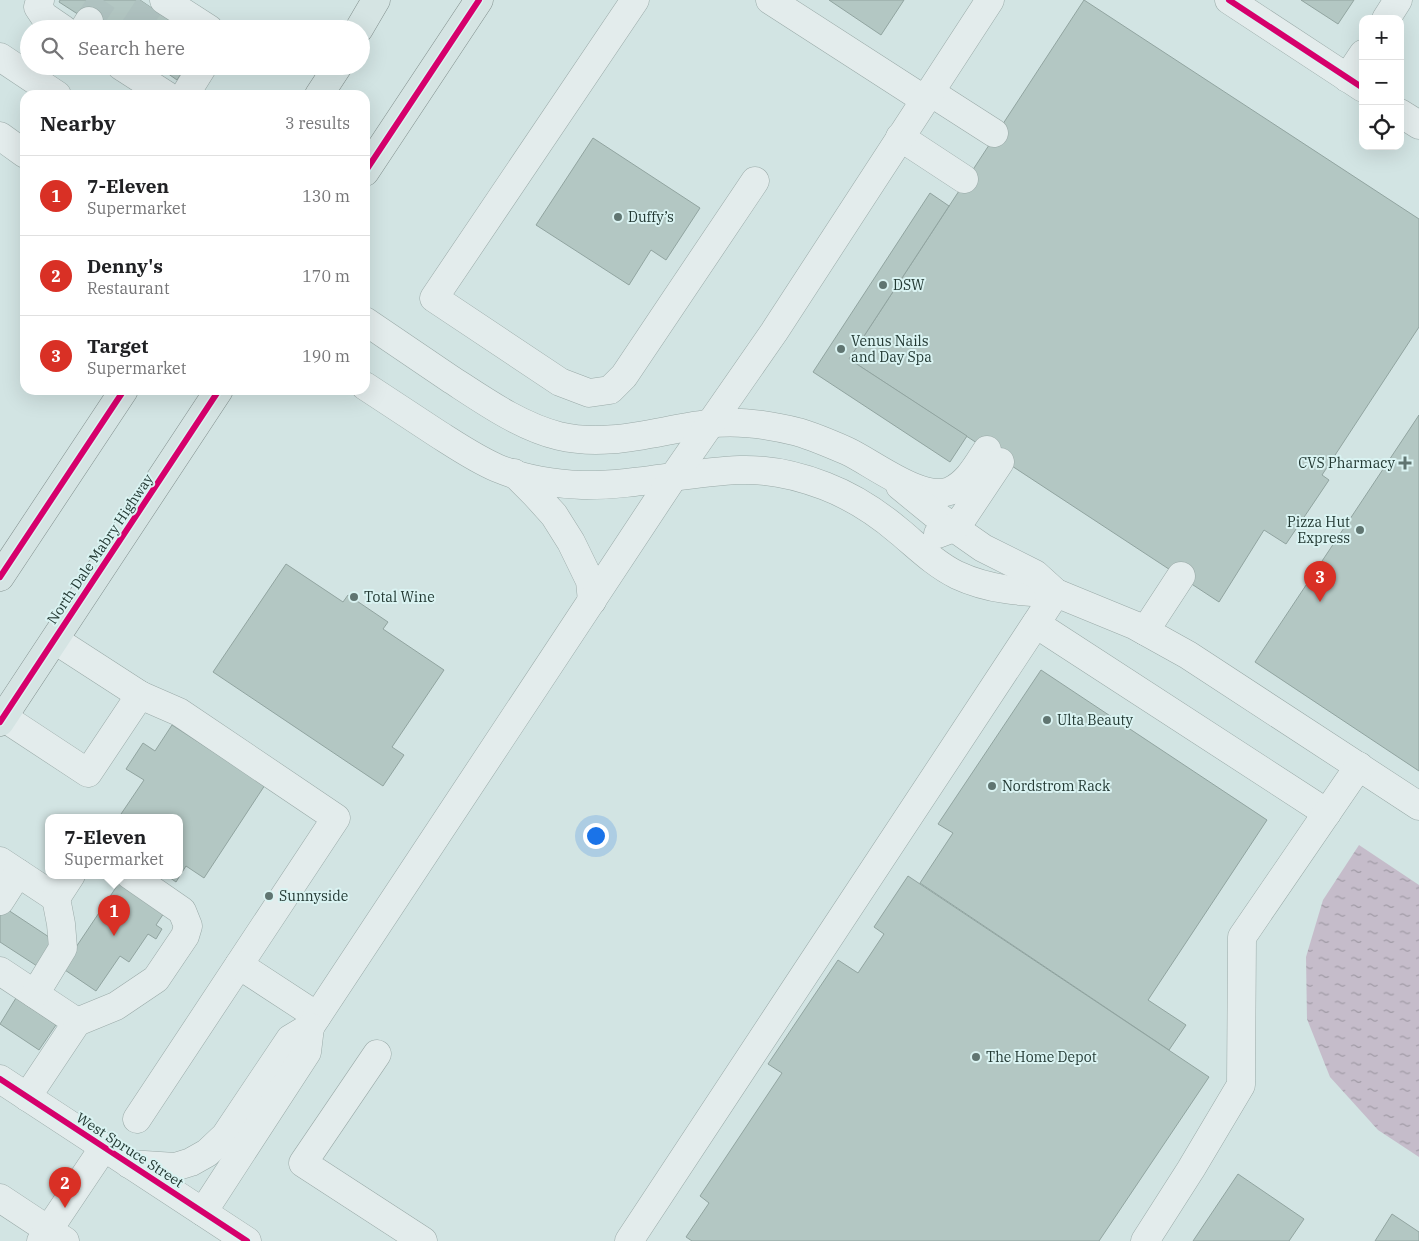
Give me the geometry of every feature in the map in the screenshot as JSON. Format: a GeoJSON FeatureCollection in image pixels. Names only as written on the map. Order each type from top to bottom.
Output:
{"type":"FeatureCollection","features":[{"type":"Feature","properties":{"kind":"main road"},"geometry":{"type":"LineString","coordinates":[[365,20],[376,0]]}},
{"type":"Feature","properties":{"kind":"main road"},"geometry":{"type":"LineString","coordinates":[[370,164],[479,0]]}},
{"type":"Feature","properties":{"kind":"main road"},"geometry":{"type":"LineString","coordinates":[[322,90],[332,75]]}},
{"type":"Feature","properties":{"kind":"main road"},"geometry":{"type":"LineString","coordinates":[[0,577],[121,395]]}},
{"type":"Feature","properties":{"kind":"main road","name":"North Dale Mabry Highway"},"geometry":{"type":"LineString","coordinates":[[2,719],[217,395]]}},
{"type":"Feature","properties":{"kind":"street"},"geometry":{"type":"LineString","coordinates":[[40,0],[38,7],[50,20]]}},
{"type":"Feature","properties":{"kind":"street"},"geometry":{"type":"LineString","coordinates":[[635,0],[434,298],[560,382],[589,393],[610,390],[624,376],[755,181]]}},
{"type":"Feature","properties":{"kind":"street"},"geometry":{"type":"LineString","coordinates":[[770,0],[928,96],[994,133]]}},
{"type":"Feature","properties":{"kind":"street"},"geometry":{"type":"LineString","coordinates":[[129,1164],[175,1167],[192,1162],[207,1153],[225,1136],[290,1039],[314,1021],[674,476],[774,332],[990,0]]}},
{"type":"Feature","properties":{"kind":"street"},"geometry":{"type":"LineString","coordinates":[[1229,0],[1355,83],[1361,60]]}},
{"type":"Feature","properties":{"kind":"street"},"geometry":{"type":"LineString","coordinates":[[1389,15],[1398,0]]}},
{"type":"Feature","properties":{"kind":"street"},"geometry":{"type":"LineString","coordinates":[[156,2],[187,20]]}},
{"type":"Feature","properties":{"kind":"street"},"geometry":{"type":"LineString","coordinates":[[0,58],[20,71]]}},
{"type":"Feature","properties":{"kind":"street"},"geometry":{"type":"LineString","coordinates":[[26,75],[49,90]]}},
{"type":"Feature","properties":{"kind":"street"},"geometry":{"type":"LineString","coordinates":[[141,75],[157,82]]}},
{"type":"Feature","properties":{"kind":"street"},"geometry":{"type":"LineString","coordinates":[[187,90],[197,75]]}},
{"type":"Feature","properties":{"kind":"street"},"geometry":{"type":"LineString","coordinates":[[1404,116],[1419,125]]}},
{"type":"Feature","properties":{"kind":"street"},"geometry":{"type":"LineString","coordinates":[[0,136],[20,150]]}},
{"type":"Feature","properties":{"kind":"street"},"geometry":{"type":"LineString","coordinates":[[900,137],[964,178]]}},
{"type":"Feature","properties":{"kind":"street"},"geometry":{"type":"LineString","coordinates":[[370,324],[507,414],[535,428],[559,436],[586,440],[614,440],[710,423],[742,424],[798,432],[848,452],[913,487],[938,493],[948,492],[957,487],[995,455],[964,516],[954,528],[941,534],[926,537],[913,536],[898,530]]}},
{"type":"Feature","properties":{"kind":"street"},"geometry":{"type":"LineString","coordinates":[[370,389],[474,456],[498,468],[551,481],[582,485],[617,484],[674,476],[742,470],[788,474],[827,487],[863,506],[898,530],[932,559],[956,574],[982,585],[1001,589],[1021,592],[1056,593],[1107,613],[1145,631],[1202,664],[1419,806]]}},
{"type":"Feature","properties":{"kind":"street"},"geometry":{"type":"LineString","coordinates":[[514,473],[554,515],[571,542],[590,581],[592,601]]}},
{"type":"Feature","properties":{"kind":"street"},"geometry":{"type":"LineString","coordinates":[[888,475],[926,508],[954,528],[990,552],[1035,574],[1056,593]]}},
{"type":"Feature","properties":{"kind":"street"},"geometry":{"type":"LineString","coordinates":[[1145,631],[1181,576]]}},
{"type":"Feature","properties":{"kind":"street"},"geometry":{"type":"LineString","coordinates":[[628,1241],[1056,593]]}},
{"type":"Feature","properties":{"kind":"street"},"geometry":{"type":"LineString","coordinates":[[1036,624],[1328,813]]}},
{"type":"Feature","properties":{"kind":"street"},"geometry":{"type":"LineString","coordinates":[[55,640],[140,695],[179,712],[336,818],[137,1119]]}},
{"type":"Feature","properties":{"kind":"street"},"geometry":{"type":"LineString","coordinates":[[2,719],[88,773],[140,695]]}},
{"type":"Feature","properties":{"kind":"street"},"geometry":{"type":"LineString","coordinates":[[1145,1241],[1241,1086],[1242,937],[1359,766]]}},
{"type":"Feature","properties":{"kind":"street"},"geometry":{"type":"LineString","coordinates":[[0,901],[9,867],[56,898]]}},
{"type":"Feature","properties":{"kind":"street"},"geometry":{"type":"LineString","coordinates":[[35,994],[63,948],[56,898],[68,879]]}},
{"type":"Feature","properties":{"kind":"street"},"geometry":{"type":"LineString","coordinates":[[28,1097],[77,1022],[116,1006],[156,979],[185,936],[188,926],[182,911],[136,879]]}},
{"type":"Feature","properties":{"kind":"street"},"geometry":{"type":"LineString","coordinates":[[239,965],[314,1021]]}},
{"type":"Feature","properties":{"kind":"street"},"geometry":{"type":"LineString","coordinates":[[2,978],[35,994],[77,1022]]}},
{"type":"Feature","properties":{"kind":"street"},"geometry":{"type":"LineString","coordinates":[[203,1212],[307,1052],[314,1021]]}},
{"type":"Feature","properties":{"kind":"street"},"geometry":{"type":"LineString","coordinates":[[377,1054],[303,1163],[423,1241]]}},
{"type":"Feature","properties":{"kind":"street","name":"West Spruce Street"},"geometry":{"type":"LineString","coordinates":[[0,1079],[247,1241]]}},
{"type":"Feature","properties":{"kind":"street"},"geometry":{"type":"LineString","coordinates":[[0,1198],[52,1237],[104,1147]]}},
{"type":"Feature","properties":{"kind":"water"},"geometry":{"type":"Polygon","coordinates":[[[1359,845],[1419,885],[1419,1157],[1378,1130],[1330,1077],[1307,1019],[1306,957],[1323,900],[1359,845]]]}},
{"type":"Feature","properties":{"kind":"building"},"geometry":{"type":"Polygon","coordinates":[[[60,0],[140,0],[170,20],[87,20],[59,2],[60,0]]]}},
{"type":"Feature","properties":{"kind":"building"},"geometry":{"type":"Polygon","coordinates":[[[829,0],[904,0],[881,35],[829,0]]]}},
{"type":"Feature","properties":{"kind":"building"},"geometry":{"type":"Polygon","coordinates":[[[1084,0],[1419,219],[1419,327],[1322,475],[1329,480],[1286,544],[1264,530],[1219,602],[849,359],[1084,0]]]}},
{"type":"Feature","properties":{"kind":"building"},"geometry":{"type":"Polygon","coordinates":[[[1301,0],[1354,0],[1338,24],[1301,0]]]}},
{"type":"Feature","properties":{"kind":"building"},"geometry":{"type":"Polygon","coordinates":[[[170,75],[180,75],[177,80],[170,75]]]}},
{"type":"Feature","properties":{"kind":"building","name":"Duffy’s"},"geometry":{"type":"Polygon","coordinates":[[[593,138],[700,208],[666,260],[651,250],[629,285],[536,225],[593,138]]]}},
{"type":"Feature","properties":{"kind":"building"},"geometry":{"type":"Polygon","coordinates":[[[930,193],[949,206],[849,359],[967,436],[950,462],[813,372],[930,193]]]}},
{"type":"Feature","properties":{"kind":"building"},"geometry":{"type":"Polygon","coordinates":[[[1419,415],[1419,771],[1255,662],[1419,415]]]}},
{"type":"Feature","properties":{"kind":"building"},"geometry":{"type":"Polygon","coordinates":[[[286,564],[343,602],[348,595],[388,622],[383,629],[444,670],[392,747],[404,755],[383,786],[213,672],[286,564]]]}},
{"type":"Feature","properties":{"kind":"building"},"geometry":{"type":"Polygon","coordinates":[[[1041,670],[1267,820],[1148,1000],[1186,1025],[1169,1050],[920,883],[953,833],[938,824],[1041,670]]]}},
{"type":"Feature","properties":{"kind":"building"},"geometry":{"type":"Polygon","coordinates":[[[172,725],[265,785],[204,878],[186,866],[183,871],[183,814],[121,814],[144,780],[126,769],[143,743],[155,751],[172,725]]]}},
{"type":"Feature","properties":{"kind":"building","name":"The Home Depot"},"geometry":{"type":"Polygon","coordinates":[[[908,876],[1209,1077],[1099,1241],[692,1241],[686,1237],[709,1203],[700,1196],[782,1073],[768,1064],[838,960],[858,973],[884,934],[874,927],[908,876]]]}},
{"type":"Feature","properties":{"kind":"building"},"geometry":{"type":"Polygon","coordinates":[[[121,880],[166,910],[156,925],[162,929],[156,939],[148,934],[129,962],[120,956],[96,991],[62,968],[121,880]]]}},
{"type":"Feature","properties":{"kind":"building"},"geometry":{"type":"Polygon","coordinates":[[[2,906],[55,941],[37,966],[0,942],[0,908],[2,906]]]}},
{"type":"Feature","properties":{"kind":"building"},"geometry":{"type":"Polygon","coordinates":[[[16,998],[56,1025],[39,1050],[0,1024],[16,998]]]}},
{"type":"Feature","properties":{"kind":"building"},"geometry":{"type":"Polygon","coordinates":[[[1238,1174],[1304,1219],[1289,1241],[1193,1241],[1238,1174]]]}},
{"type":"Feature","properties":{"kind":"building"},"geometry":{"type":"Polygon","coordinates":[[[1392,1214],[1419,1232],[1419,1241],[1375,1241],[1392,1214]]]}},
{"type":"Feature","properties":{"kind":"tunnel"},"geometry":{"type":"LineString","coordinates":[[90,20],[103,0]]}},
{"type":"Feature","properties":{"kind":"tunnel"},"geometry":{"type":"LineString","coordinates":[[140,20],[149,6]]}},
{"type":"Feature","properties":{"kind":"cycle path"},"geometry":{"type":"LineString","coordinates":[[370,164],[479,0]]}},
{"type":"Feature","properties":{"kind":"cycle path"},"geometry":{"type":"LineString","coordinates":[[1229,0],[1359,85]]}},
{"type":"Feature","properties":{"kind":"cycle path"},"geometry":{"type":"LineString","coordinates":[[0,577],[121,395]]}},
{"type":"Feature","properties":{"kind":"cycle path"},"geometry":{"type":"LineString","coordinates":[[0,722],[216,395]]}},
{"type":"Feature","properties":{"kind":"cycle path"},"geometry":{"type":"LineString","coordinates":[[0,1079],[247,1241]]}},
{"type":"Feature","properties":{"kind":"place","name":"Duffy’s"},"geometry":{"type":"Point","coordinates":[618,217]}},
{"type":"Feature","properties":{"kind":"place","name":"DSW"},"geometry":{"type":"Point","coordinates":[883,285]}},
{"type":"Feature","properties":{"kind":"place","name":"Venus Nails and Day Spa"},"geometry":{"type":"Point","coordinates":[841,349]}},
{"type":"Feature","properties":{"kind":"place","name":"CVS Pharmacy"},"geometry":{"type":"Point","coordinates":[1405,463]}},
{"type":"Feature","properties":{"kind":"place","name":"Pizza Hut Express"},"geometry":{"type":"Point","coordinates":[1360,530]}},
{"type":"Feature","properties":{"kind":"place","name":"Total Wine"},"geometry":{"type":"Point","coordinates":[354,597]}},
{"type":"Feature","properties":{"kind":"place","name":"Target"},"geometry":{"type":"Point","coordinates":[1320,602]}},
{"type":"Feature","properties":{"kind":"place","name":"Ulta Beauty"},"geometry":{"type":"Point","coordinates":[1047,720]}},
{"type":"Feature","properties":{"kind":"place","name":"Nordstrom Rack"},"geometry":{"type":"Point","coordinates":[992,786]}},
{"type":"Feature","properties":{"kind":"place","name":"Sunnyside"},"geometry":{"type":"Point","coordinates":[269,896]}},
{"type":"Feature","properties":{"kind":"place","name":"7-Eleven"},"geometry":{"type":"Point","coordinates":[114,936]}},
{"type":"Feature","properties":{"kind":"place","name":"The Home Depot"},"geometry":{"type":"Point","coordinates":[976,1057]}},
{"type":"Feature","properties":{"kind":"place","name":"Denny's"},"geometry":{"type":"Point","coordinates":[65,1208]}}]}
